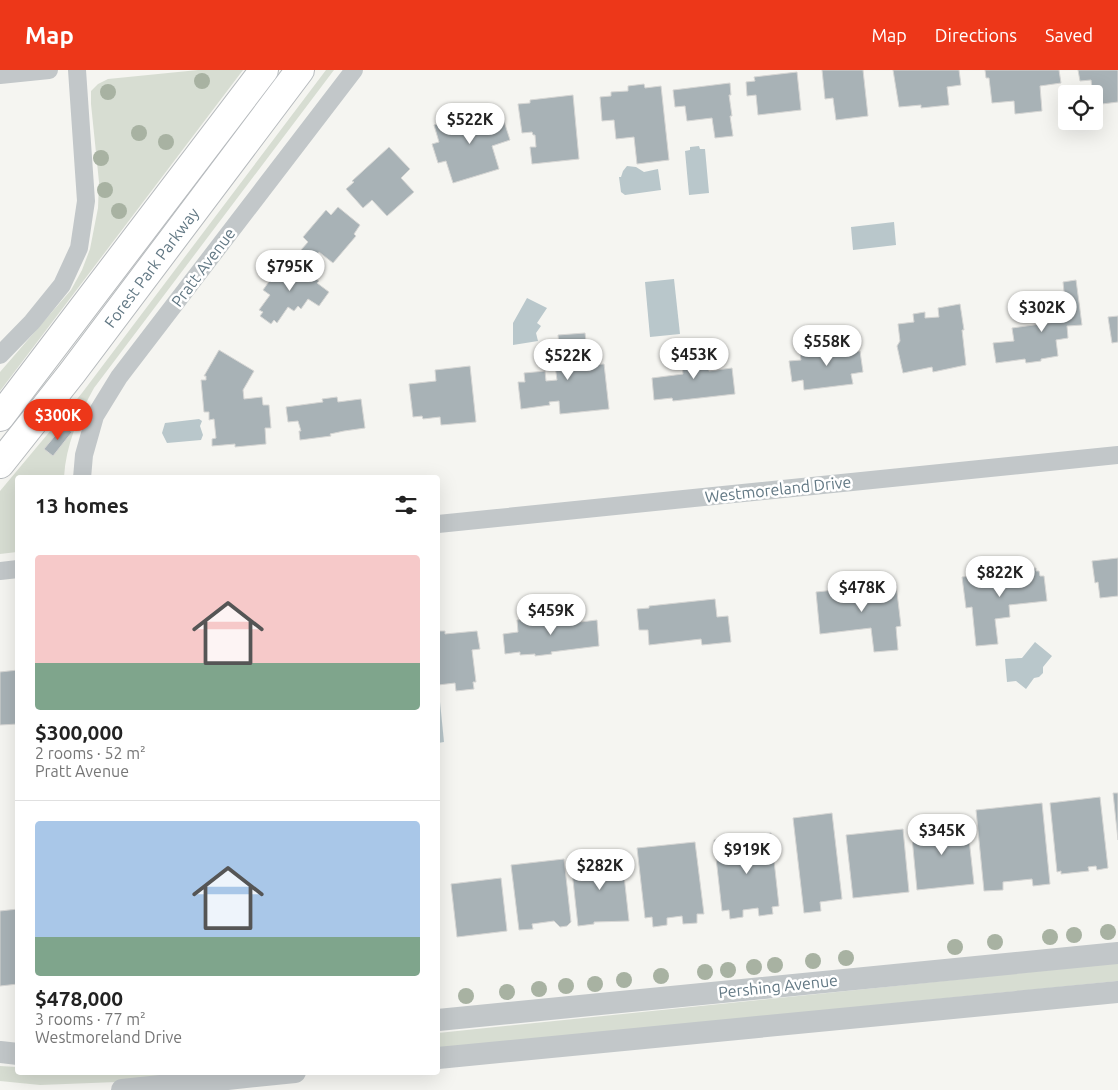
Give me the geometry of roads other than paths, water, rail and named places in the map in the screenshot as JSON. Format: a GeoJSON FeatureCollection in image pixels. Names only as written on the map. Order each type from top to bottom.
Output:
{"type":"FeatureCollection","features":[{"type":"Feature","properties":{"kind":"highway","name":"Forest Park Parkway"},"geometry":{"type":"LineString","coordinates":[[0,417],[264,70]]}},
{"type":"Feature","properties":{"kind":"highway","name":"Forest Park Parkway"},"geometry":{"type":"LineString","coordinates":[[0,464],[72,373],[300,70]]}},
{"type":"Feature","properties":{"kind":"street"},"geometry":{"type":"LineString","coordinates":[[0,75],[49,70]]}},
{"type":"Feature","properties":{"kind":"street"},"geometry":{"type":"LineString","coordinates":[[0,355],[32,322],[62,285],[79,248],[86,201],[77,70]]}},
{"type":"Feature","properties":{"kind":"street","name":"Pratt Avenue"},"geometry":{"type":"LineString","coordinates":[[82,475],[84,455],[95,416],[119,377],[354,70]]}},
{"type":"Feature","properties":{"kind":"street","name":"Westmoreland Drive"},"geometry":{"type":"LineString","coordinates":[[440,524],[1118,455]]}},
{"type":"Feature","properties":{"kind":"street"},"geometry":{"type":"LineString","coordinates":[[0,571],[15,569]]}},
{"type":"Feature","properties":{"kind":"street","name":"Pershing Avenue"},"geometry":{"type":"LineString","coordinates":[[440,1020],[1118,953]]}},
{"type":"Feature","properties":{"kind":"street"},"geometry":{"type":"LineString","coordinates":[[440,1058],[1118,992]]}},
{"type":"Feature","properties":{"kind":"street"},"geometry":{"type":"LineString","coordinates":[[0,1052],[15,1054]]}},
{"type":"Feature","properties":{"kind":"street"},"geometry":{"type":"LineString","coordinates":[[122,1090],[268,1075]]}}]}
